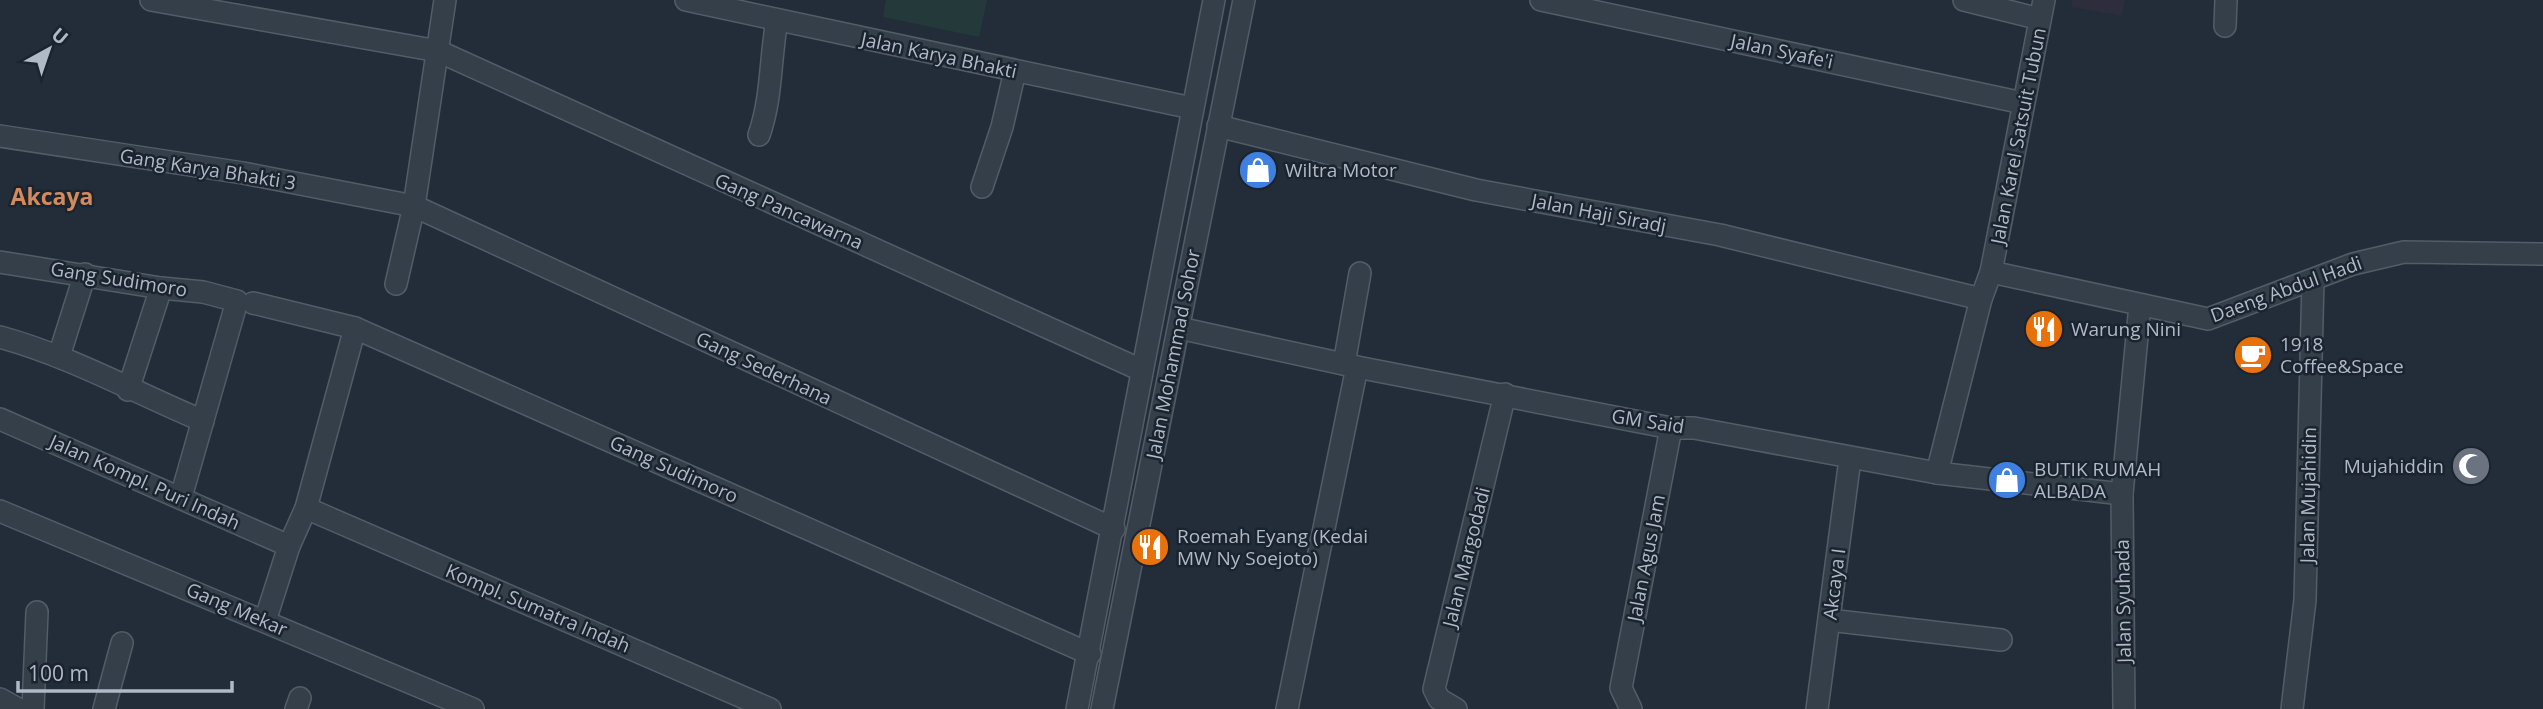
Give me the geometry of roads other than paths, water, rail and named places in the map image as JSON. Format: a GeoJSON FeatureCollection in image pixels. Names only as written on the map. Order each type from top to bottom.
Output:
{"type":"FeatureCollection","features":[{"type":"Feature","properties":{"kind":"street","name":"Gang Pancawarna"},"geometry":{"type":"LineString","coordinates":[[151,0],[438,51],[1141,370]]}},
{"type":"Feature","properties":{"kind":"street"},"geometry":{"type":"LineString","coordinates":[[396,284],[414,206],[445,0]]}},
{"type":"Feature","properties":{"kind":"street","name":"Jalan Karya Bhakti"},"geometry":{"type":"LineString","coordinates":[[686,0],[744,6],[777,20],[1192,108]]}},
{"type":"Feature","properties":{"kind":"street","name":"Jalan Mohammad Sohor"},"geometry":{"type":"LineString","coordinates":[[1077,709],[1090,654],[1141,370],[1214,0]]}},
{"type":"Feature","properties":{"kind":"street","name":"Jalan Mohammad Sohor"},"geometry":{"type":"LineString","coordinates":[[1102,709],[1244,0]]}},
{"type":"Feature","properties":{"kind":"street","name":"Jalan Syafe'i"},"geometry":{"type":"LineString","coordinates":[[1541,0],[2023,103]]}},
{"type":"Feature","properties":{"kind":"street"},"geometry":{"type":"LineString","coordinates":[[1964,0],[2042,9]]}},
{"type":"Feature","properties":{"kind":"street"},"geometry":{"type":"LineString","coordinates":[[2225,26],[2226,0]]}},
{"type":"Feature","properties":{"kind":"street","name":"Jalan Karel Satsuit Tubun"},"geometry":{"type":"LineString","coordinates":[[1937,472],[1981,299],[1991,272],[2042,9]]}},
{"type":"Feature","properties":{"kind":"street"},"geometry":{"type":"LineString","coordinates":[[759,135],[768,109],[769,66],[777,20]]}},
{"type":"Feature","properties":{"kind":"street"},"geometry":{"type":"LineString","coordinates":[[982,187],[1002,127],[1015,71]]}},
{"type":"Feature","properties":{"kind":"street","name":"Jalan Haji Siradj"},"geometry":{"type":"LineString","coordinates":[[1218,126],[1476,190],[1720,235],[1981,299]]}},
{"type":"Feature","properties":{"kind":"street","name":"Gang Karya Bhakti 3"},"geometry":{"type":"LineString","coordinates":[[0,136],[243,173],[414,206]]}},
{"type":"Feature","properties":{"kind":"street","name":"Gang Sederhana"},"geometry":{"type":"LineString","coordinates":[[414,206],[1114,529]]}},
{"type":"Feature","properties":{"kind":"street"},"geometry":{"type":"LineString","coordinates":[[1168,231],[1197,232]]}},
{"type":"Feature","properties":{"kind":"street","name":"Daeng Abdul Hadi"},"geometry":{"type":"LineString","coordinates":[[1991,272],[2208,319],[2353,264],[2404,251],[2543,254]]}},
{"type":"Feature","properties":{"kind":"street","name":"Gang Sudimoro"},"geometry":{"type":"LineString","coordinates":[[0,261],[161,288],[203,292],[355,328],[1090,654]]}},
{"type":"Feature","properties":{"kind":"street"},"geometry":{"type":"LineString","coordinates":[[1287,709],[1351,366],[1360,272]]}},
{"type":"Feature","properties":{"kind":"street"},"geometry":{"type":"LineString","coordinates":[[59,356],[85,274]]}},
{"type":"Feature","properties":{"kind":"street","name":"Jalan Mujahidin"},"geometry":{"type":"LineString","coordinates":[[2292,709],[2305,600],[2313,280]]}},
{"type":"Feature","properties":{"kind":"street"},"geometry":{"type":"LineString","coordinates":[[128,390],[161,288]]}},
{"type":"Feature","properties":{"kind":"street"},"geometry":{"type":"LineString","coordinates":[[181,497],[203,421],[245,302]]}},
{"type":"Feature","properties":{"kind":"street","name":"Jalan Syuhada"},"geometry":{"type":"LineString","coordinates":[[2124,709],[2122,494],[2140,305]]}},
{"type":"Feature","properties":{"kind":"street"},"geometry":{"type":"LineString","coordinates":[[265,621],[289,546],[306,508],[355,328]]}},
{"type":"Feature","properties":{"kind":"street","name":"GM Said"},"geometry":{"type":"LineString","coordinates":[[1179,328],[1351,366],[1671,428],[1694,428],[1850,459],[1937,472],[2122,494]]}},
{"type":"Feature","properties":{"kind":"street"},"geometry":{"type":"LineString","coordinates":[[0,337],[59,356],[128,390],[203,421]]}},
{"type":"Feature","properties":{"kind":"street","name":"Jalan Margodadi"},"geometry":{"type":"LineString","coordinates":[[1456,709],[1439,699],[1434,690],[1505,394]]}},
{"type":"Feature","properties":{"kind":"street","name":"Jalan Kompl. Puri Indah"},"geometry":{"type":"LineString","coordinates":[[0,419],[289,546]]}},
{"type":"Feature","properties":{"kind":"street","name":"Jalan Agus Jam"},"geometry":{"type":"LineString","coordinates":[[1630,709],[1621,688],[1671,428]]}},
{"type":"Feature","properties":{"kind":"street","name":"Akcaya I"},"geometry":{"type":"LineString","coordinates":[[1817,709],[1850,459]]}},
{"type":"Feature","properties":{"kind":"street","name":"Kompl. Sumatra Indah"},"geometry":{"type":"LineString","coordinates":[[306,508],[770,709]]}},
{"type":"Feature","properties":{"kind":"street","name":"Gang Mekar"},"geometry":{"type":"LineString","coordinates":[[0,510],[473,709]]}},
{"type":"Feature","properties":{"kind":"street"},"geometry":{"type":"LineString","coordinates":[[33,709],[37,612]]}},
{"type":"Feature","properties":{"kind":"street"},"geometry":{"type":"LineString","coordinates":[[1829,620],[2001,640]]}},
{"type":"Feature","properties":{"kind":"street"},"geometry":{"type":"LineString","coordinates":[[104,709],[122,643]]}},
{"type":"Feature","properties":{"kind":"street"},"geometry":{"type":"LineString","coordinates":[[0,699],[18,709]]}},
{"type":"Feature","properties":{"kind":"street"},"geometry":{"type":"LineString","coordinates":[[2124,709],[2130,709]]}},
{"type":"Feature","properties":{"kind":"place","name":"Wiltra Motor"},"geometry":{"type":"Point","coordinates":[1258,170]}},
{"type":"Feature","properties":{"kind":"place","name":"Warung Nini"},"geometry":{"type":"Point","coordinates":[2044,329]}},
{"type":"Feature","properties":{"kind":"place","name":"1918 Coffee&Space"},"geometry":{"type":"Point","coordinates":[2253,355]}},
{"type":"Feature","properties":{"kind":"place","name":"Mujahiddin"},"geometry":{"type":"Point","coordinates":[2471,466]}},
{"type":"Feature","properties":{"kind":"place","name":"BUTIK RUMAH ALBADA"},"geometry":{"type":"Point","coordinates":[2007,480]}},
{"type":"Feature","properties":{"kind":"place","name":"Roemah Eyang (Kedai MW Ny Soejoto)"},"geometry":{"type":"Point","coordinates":[1150,547]}},
{"type":"Feature","properties":{"kind":"district","name":"Akcaya"},"geometry":{"type":"Point","coordinates":[52,196]}}]}
